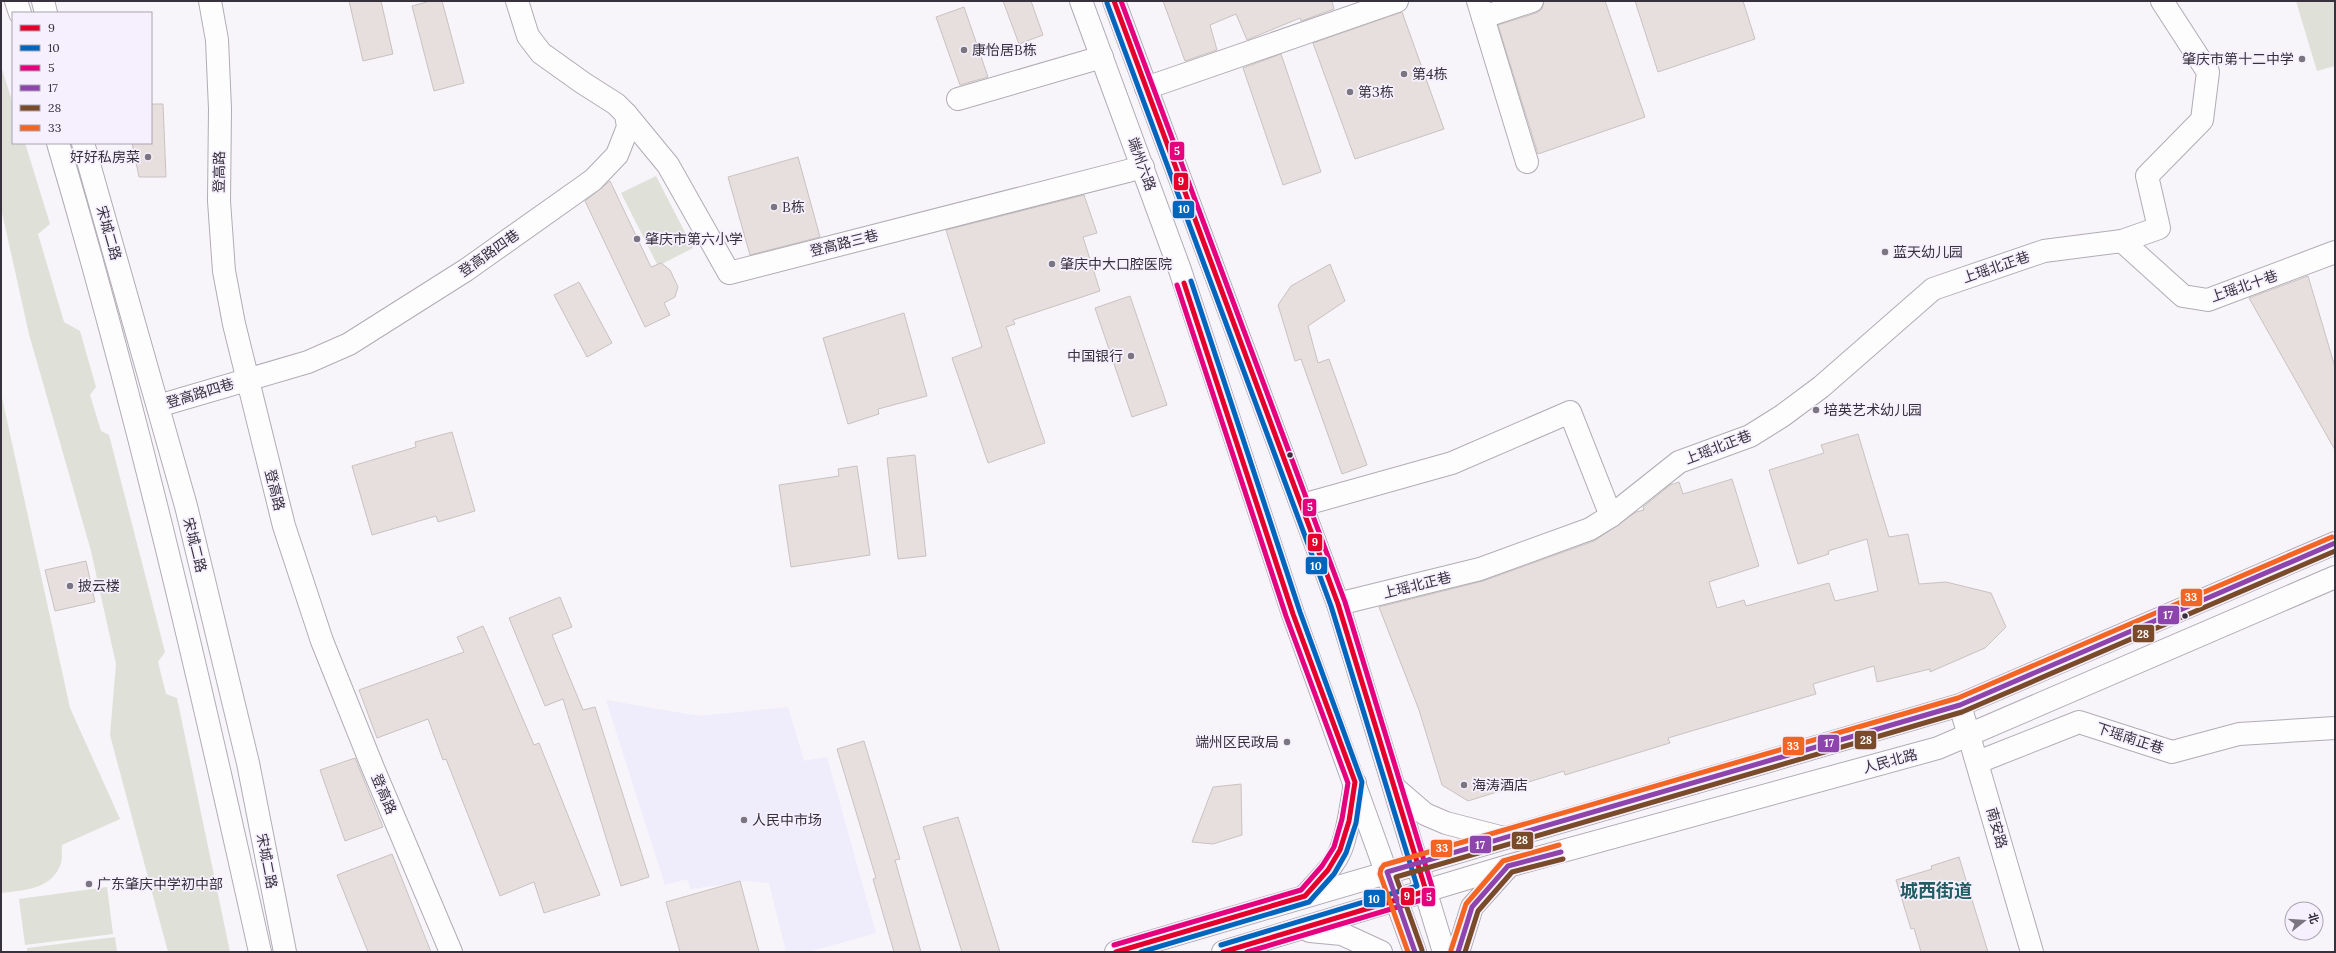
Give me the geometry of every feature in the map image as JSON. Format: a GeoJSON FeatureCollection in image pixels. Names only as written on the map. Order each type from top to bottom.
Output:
{"type":"FeatureCollection","features":[{"type":"Feature","properties":{"kind":"main road"},"geometry":{"type":"LineString","coordinates":[[16,1],[20,12]]}},
{"type":"Feature","properties":{"kind":"main road"},"geometry":{"type":"LineString","coordinates":[[43,1],[46,12]]}},
{"type":"Feature","properties":{"kind":"main road","name":"登高路"},"geometry":{"type":"LineString","coordinates":[[210,1],[217,40],[220,109],[219,200],[224,271],[247,379],[284,526],[322,641],[376,775],[451,952]]}},
{"type":"Feature","properties":{"kind":"main road"},"geometry":{"type":"LineString","coordinates":[[517,1],[528,36],[541,53],[616,104],[626,114]]}},
{"type":"Feature","properties":{"kind":"main road","name":"端州六路"},"geometry":{"type":"LineString","coordinates":[[1081,1],[1143,166],[1182,278],[1293,614],[1388,872],[1415,952]]}},
{"type":"Feature","properties":{"kind":"main road"},"geometry":{"type":"LineString","coordinates":[[1114,1],[1338,604],[1396,789],[1444,952]]}},
{"type":"Feature","properties":{"kind":"main road"},"geometry":{"type":"LineString","coordinates":[[1146,88],[1396,1]]}},
{"type":"Feature","properties":{"kind":"main road"},"geometry":{"type":"LineString","coordinates":[[1527,162],[1481,9],[1532,1]]}},
{"type":"Feature","properties":{"kind":"main road","name":"上瑶北正巷"},"geometry":{"type":"LineString","coordinates":[[1338,604],[1480,569],[1590,529],[1611,516],[1679,462],[1750,436],[1782,416],[1821,387],[1933,289],[2044,251],[2122,241],[2159,228],[2147,176],[2202,120],[2208,72],[2162,1]]}},
{"type":"Feature","properties":{"kind":"main road"},"geometry":{"type":"LineString","coordinates":[[958,98],[1102,57]]}},
{"type":"Feature","properties":{"kind":"main road","name":"登高路四巷"},"geometry":{"type":"LineString","coordinates":[[158,406],[308,362],[349,344],[466,270],[593,180],[617,154],[628,128],[626,114]]}},
{"type":"Feature","properties":{"kind":"main road","name":"登高路三巷"},"geometry":{"type":"LineString","coordinates":[[626,114],[668,165],[729,273],[1143,166]]}},
{"type":"Feature","properties":{"kind":"main road","name":"宋城二路"},"geometry":{"type":"LineString","coordinates":[[58,144],[86,235],[157,508],[204,701],[260,952]]}},
{"type":"Feature","properties":{"kind":"main road","name":"宋城二路"},"geometry":{"type":"LineString","coordinates":[[83,144],[186,506],[248,763],[285,952]]}},
{"type":"Feature","properties":{"kind":"main road","name":"上瑶北十巷"},"geometry":{"type":"LineString","coordinates":[[2122,241],[2183,296],[2208,300],[2335,252]]}},
{"type":"Feature","properties":{"kind":"main road"},"geometry":{"type":"LineString","coordinates":[[1302,505],[1452,463],[1570,412],[1611,516]]}},
{"type":"Feature","properties":{"kind":"main road"},"geometry":{"type":"LineString","coordinates":[[1116,952],[1960,705],[2335,543]]}},
{"type":"Feature","properties":{"kind":"main road","name":"人民北路"},"geometry":{"type":"LineString","coordinates":[[1223,952],[1301,930],[1499,869],[1938,748],[2335,577]]}},
{"type":"Feature","properties":{"kind":"main road","name":"南安路"},"geometry":{"type":"LineString","coordinates":[[1960,705],[1978,762],[2032,952]]}},
{"type":"Feature","properties":{"kind":"main road","name":"下瑶南正巷"},"geometry":{"type":"LineString","coordinates":[[1978,762],[2079,722],[2172,752],[2240,734],[2335,728]]}},
{"type":"Feature","properties":{"kind":"main road"},"geometry":{"type":"LineString","coordinates":[[1305,896],[1328,870],[1340,850],[1349,821],[1355,782]]}},
{"type":"Feature","properties":{"kind":"main road"},"geometry":{"type":"LineString","coordinates":[[1396,789],[1425,814],[1446,823],[1507,838]]}},
{"type":"Feature","properties":{"kind":"main road"},"geometry":{"type":"LineString","coordinates":[[1458,952],[1472,907],[1499,869],[1482,846]]}},
{"type":"Feature","properties":{"kind":"main road"},"geometry":{"type":"LineString","coordinates":[[1301,930],[1342,934],[1381,952]]}},
{"type":"Feature","properties":{"kind":"shaded area"},"geometry":{"type":"Polygon","coordinates":[[[2296,1],[2335,1],[2335,66],[2317,71],[2296,1]]]}},
{"type":"Feature","properties":{"kind":"shaded area"},"geometry":{"type":"Polygon","coordinates":[[[1,66],[12,101],[12,144],[25,144],[50,224],[38,234],[64,322],[80,331],[96,387],[90,395],[101,431],[109,435],[165,652],[158,662],[166,694],[177,698],[230,952],[168,952],[110,735],[116,664],[91,551],[29,334],[1,208],[1,66]]]}},
{"type":"Feature","properties":{"kind":"shaded area"},"geometry":{"type":"Polygon","coordinates":[[[656,176],[693,248],[658,266],[621,193],[656,176]]]}},
{"type":"Feature","properties":{"kind":"shaded area"},"geometry":{"type":"Polygon","coordinates":[[[1,393],[70,708],[120,819],[62,845],[62,859],[57,872],[44,884],[19,891],[1,893],[1,393]]]}},
{"type":"Feature","properties":{"kind":"shaded area","name":"人民中市场"},"geometry":{"type":"Polygon","coordinates":[[[606,700],[699,716],[788,707],[804,761],[827,757],[876,933],[808,952],[786,952],[769,883],[746,881],[691,889],[687,879],[665,885],[606,700]]]}},
{"type":"Feature","properties":{"kind":"shaded area"},"geometry":{"type":"Polygon","coordinates":[[[107,887],[113,934],[25,945],[19,899],[107,887]]]}},
{"type":"Feature","properties":{"kind":"shaded area"},"geometry":{"type":"Polygon","coordinates":[[[115,937],[117,952],[27,952],[27,948],[115,937]]]}},
{"type":"Feature","properties":{"kind":"building"},"geometry":{"type":"Polygon","coordinates":[[[349,1],[381,1],[393,54],[363,61],[349,1]]]}},
{"type":"Feature","properties":{"kind":"building"},"geometry":{"type":"Polygon","coordinates":[[[430,1],[442,1],[464,83],[434,91],[412,6],[430,1]]]}},
{"type":"Feature","properties":{"kind":"building"},"geometry":{"type":"Polygon","coordinates":[[[1003,1],[1031,1],[1043,35],[1019,44],[1003,1]]]}},
{"type":"Feature","properties":{"kind":"building"},"geometry":{"type":"Polygon","coordinates":[[[1163,1],[1332,1],[1334,9],[1301,21],[1300,18],[1247,40],[1236,14],[1210,25],[1217,50],[1185,61],[1163,1]]]}},
{"type":"Feature","properties":{"kind":"building"},"geometry":{"type":"Polygon","coordinates":[[[1544,1],[1605,1],[1645,117],[1538,154],[1498,25],[1536,13],[1542,9],[1544,1]]]}},
{"type":"Feature","properties":{"kind":"building"},"geometry":{"type":"Polygon","coordinates":[[[1635,1],[1743,1],[1755,39],[1658,72],[1635,1]]]}},
{"type":"Feature","properties":{"kind":"building","name":"康怡居B栋"},"geometry":{"type":"Polygon","coordinates":[[[964,7],[988,77],[960,85],[936,17],[964,7]]]}},
{"type":"Feature","properties":{"kind":"building"},"geometry":{"type":"Polygon","coordinates":[[[1402,12],[1444,129],[1355,159],[1313,43],[1402,12]]]}},
{"type":"Feature","properties":{"kind":"building"},"geometry":{"type":"Polygon","coordinates":[[[1281,54],[1321,172],[1283,185],[1243,68],[1281,54]]]}},
{"type":"Feature","properties":{"kind":"building"},"geometry":{"type":"Polygon","coordinates":[[[152,104],[163,104],[166,177],[139,177],[132,144],[152,144],[152,104]]]}},
{"type":"Feature","properties":{"kind":"building","name":"B栋"},"geometry":{"type":"Polygon","coordinates":[[[798,157],[820,237],[750,255],[728,177],[798,157]]]}},
{"type":"Feature","properties":{"kind":"building"},"geometry":{"type":"Polygon","coordinates":[[[610,181],[651,267],[661,263],[670,270],[678,287],[675,297],[664,303],[670,315],[645,327],[585,201],[610,181]]]}},
{"type":"Feature","properties":{"kind":"building"},"geometry":{"type":"Polygon","coordinates":[[[1084,195],[1097,233],[1083,237],[1100,291],[1013,320],[1015,324],[1006,327],[1045,443],[988,463],[952,358],[982,347],[946,230],[1084,195]]]}},
{"type":"Feature","properties":{"kind":"building"},"geometry":{"type":"Polygon","coordinates":[[[1330,264],[1345,301],[1308,326],[1318,363],[1329,359],[1367,465],[1342,474],[1301,359],[1295,361],[1278,305],[1291,286],[1330,264]]]}},
{"type":"Feature","properties":{"kind":"building"},"geometry":{"type":"Polygon","coordinates":[[[2308,276],[2335,367],[2335,450],[2249,298],[2308,276]]]}},
{"type":"Feature","properties":{"kind":"building"},"geometry":{"type":"Polygon","coordinates":[[[579,282],[612,343],[587,357],[554,295],[579,282]]]}},
{"type":"Feature","properties":{"kind":"building","name":"中国银行"},"geometry":{"type":"Polygon","coordinates":[[[1130,296],[1167,405],[1132,417],[1095,308],[1130,296]]]}},
{"type":"Feature","properties":{"kind":"building"},"geometry":{"type":"Polygon","coordinates":[[[904,313],[927,396],[878,409],[879,414],[848,424],[823,338],[904,313]]]}},
{"type":"Feature","properties":{"kind":"building"},"geometry":{"type":"Polygon","coordinates":[[[452,432],[475,511],[438,522],[436,516],[372,535],[352,466],[416,447],[415,442],[452,432]]]}},
{"type":"Feature","properties":{"kind":"building"},"geometry":{"type":"Polygon","coordinates":[[[1858,434],[1889,537],[1908,534],[1919,584],[1946,582],[1991,593],[2006,627],[1985,648],[1930,672],[1930,669],[1877,682],[1874,666],[1813,684],[1816,694],[1668,738],[1670,743],[1565,775],[1564,771],[1468,801],[1442,785],[1419,710],[1379,607],[1483,581],[1594,541],[1636,512],[1644,510],[1643,507],[1670,485],[1679,482],[1683,494],[1732,479],[1759,566],[1709,582],[1717,608],[1744,600],[1746,606],[1829,583],[1835,601],[1878,591],[1867,539],[1828,551],[1829,554],[1798,564],[1769,470],[1824,453],[1821,445],[1858,434]]]}},
{"type":"Feature","properties":{"kind":"building"},"geometry":{"type":"Polygon","coordinates":[[[915,455],[926,556],[898,559],[887,458],[915,455]]]}},
{"type":"Feature","properties":{"kind":"building"},"geometry":{"type":"Polygon","coordinates":[[[857,466],[870,555],[791,567],[779,485],[839,476],[838,469],[857,466]]]}},
{"type":"Feature","properties":{"kind":"building","name":"披云楼"},"geometry":{"type":"Polygon","coordinates":[[[86,561],[95,602],[55,611],[45,570],[86,561]]]}},
{"type":"Feature","properties":{"kind":"building"},"geometry":{"type":"Polygon","coordinates":[[[560,597],[572,627],[552,635],[583,710],[595,707],[649,877],[621,886],[563,699],[545,706],[509,618],[560,597]]]}},
{"type":"Feature","properties":{"kind":"building"},"geometry":{"type":"Polygon","coordinates":[[[483,626],[534,745],[539,743],[600,895],[544,913],[534,882],[500,896],[446,759],[443,760],[428,719],[377,738],[359,690],[464,652],[457,637],[483,626]]]}},
{"type":"Feature","properties":{"kind":"building"},"geometry":{"type":"Polygon","coordinates":[[[864,741],[900,859],[895,860],[921,952],[894,952],[873,879],[876,878],[837,749],[864,741]]]}},
{"type":"Feature","properties":{"kind":"building"},"geometry":{"type":"Polygon","coordinates":[[[355,758],[383,827],[345,841],[320,770],[355,758]]]}},
{"type":"Feature","properties":{"kind":"building"},"geometry":{"type":"Polygon","coordinates":[[[1241,784],[1242,835],[1213,844],[1192,842],[1213,787],[1241,784]]]}},
{"type":"Feature","properties":{"kind":"building"},"geometry":{"type":"Polygon","coordinates":[[[958,817],[1000,952],[962,952],[923,827],[958,817]]]}},
{"type":"Feature","properties":{"kind":"building"},"geometry":{"type":"Polygon","coordinates":[[[392,854],[431,952],[368,952],[337,875],[392,854]]]}},
{"type":"Feature","properties":{"kind":"building"},"geometry":{"type":"Polygon","coordinates":[[[1959,857],[1988,952],[1921,952],[1914,928],[1911,929],[1896,880],[1932,869],[1931,866],[1959,857]]]}},
{"type":"Feature","properties":{"kind":"building"},"geometry":{"type":"Polygon","coordinates":[[[740,881],[759,952],[680,952],[666,902],[740,881]]]}},
{"type":"Feature","properties":{"kind":"transit line","name":"9"},"geometry":{"type":"LineString","coordinates":[[1114,1],[1338,604],[1426,891],[1223,952]]}},
{"type":"Feature","properties":{"kind":"transit line","name":"5"},"geometry":{"type":"LineString","coordinates":[[1121,1],[1345,602],[1433,890],[1428,898],[1247,952]]}},
{"type":"Feature","properties":{"kind":"transit line","name":"10"},"geometry":{"type":"LineString","coordinates":[[1107,3],[1331,606],[1417,886],[1221,945]]}},
{"type":"Feature","properties":{"kind":"transit line","name":"10"},"geometry":{"type":"LineString","coordinates":[[1141,952],[1309,902],[1334,874],[1346,853],[1356,823],[1362,782],[1300,612],[1191,281]]}},
{"type":"Feature","properties":{"kind":"transit line","name":"9"},"geometry":{"type":"LineString","coordinates":[[1116,952],[1305,896],[1328,870],[1340,850],[1349,821],[1355,782],[1293,614],[1184,283]]}},
{"type":"Feature","properties":{"kind":"transit line","name":"5"},"geometry":{"type":"LineString","coordinates":[[1114,945],[1301,890],[1322,866],[1334,847],[1342,819],[1348,783],[1286,616],[1177,285]]}},
{"type":"Feature","properties":{"kind":"transit line","name":"33"},"geometry":{"type":"LineString","coordinates":[[1408,952],[1380,874],[1384,865],[1958,698],[2332,537]]}},
{"type":"Feature","properties":{"kind":"transit line","name":"17"},"geometry":{"type":"LineString","coordinates":[[1415,952],[1387,872],[1960,705],[2335,543]]}},
{"type":"Feature","properties":{"kind":"transit line","name":"28"},"geometry":{"type":"LineString","coordinates":[[1422,950],[1396,877],[1962,712],[2335,551]]}},
{"type":"Feature","properties":{"kind":"transit line","name":"33"},"geometry":{"type":"LineString","coordinates":[[1451,950],[1466,904],[1503,861],[1559,845]]}},
{"type":"Feature","properties":{"kind":"transit line","name":"17"},"geometry":{"type":"LineString","coordinates":[[1458,952],[1472,907],[1508,866],[1561,852]]}},
{"type":"Feature","properties":{"kind":"transit line","name":"28"},"geometry":{"type":"LineString","coordinates":[[1465,952],[1478,911],[1512,872],[1563,859]]}},
{"type":"Feature","properties":{"kind":"place","name":"康怡居B栋"},"geometry":{"type":"Point","coordinates":[964,50]}},
{"type":"Feature","properties":{"kind":"place","name":"肇庆市第十二中学"},"geometry":{"type":"Point","coordinates":[2302,59]}},
{"type":"Feature","properties":{"kind":"place","name":"第4栋"},"geometry":{"type":"Point","coordinates":[1404,74]}},
{"type":"Feature","properties":{"kind":"place","name":"第3栋"},"geometry":{"type":"Point","coordinates":[1350,92]}},
{"type":"Feature","properties":{"kind":"place","name":"好好私房菜"},"geometry":{"type":"Point","coordinates":[148,157]}},
{"type":"Feature","properties":{"kind":"place","name":"B栋"},"geometry":{"type":"Point","coordinates":[774,207]}},
{"type":"Feature","properties":{"kind":"place","name":"肇庆市第六小学"},"geometry":{"type":"Point","coordinates":[637,239]}},
{"type":"Feature","properties":{"kind":"place","name":"蓝天幼儿园"},"geometry":{"type":"Point","coordinates":[1885,252]}},
{"type":"Feature","properties":{"kind":"place","name":"肇庆中大口腔医院"},"geometry":{"type":"Point","coordinates":[1052,264]}},
{"type":"Feature","properties":{"kind":"place","name":"中国银行"},"geometry":{"type":"Point","coordinates":[1131,356]}},
{"type":"Feature","properties":{"kind":"place","name":"培英艺术幼儿园"},"geometry":{"type":"Point","coordinates":[1816,410]}},
{"type":"Feature","properties":{"kind":"place","name":"披云楼"},"geometry":{"type":"Point","coordinates":[70,586]}},
{"type":"Feature","properties":{"kind":"place","name":"端州区民政局"},"geometry":{"type":"Point","coordinates":[1287,742]}},
{"type":"Feature","properties":{"kind":"place","name":"海涛酒店"},"geometry":{"type":"Point","coordinates":[1464,785]}},
{"type":"Feature","properties":{"kind":"place","name":"人民中市场"},"geometry":{"type":"Point","coordinates":[744,820]}},
{"type":"Feature","properties":{"kind":"place","name":"广东肇庆中学初中部"},"geometry":{"type":"Point","coordinates":[89,884]}},
{"type":"Feature","properties":{"kind":"district","name":"城西街道"},"geometry":{"type":"Point","coordinates":[1936,891]}}]}
